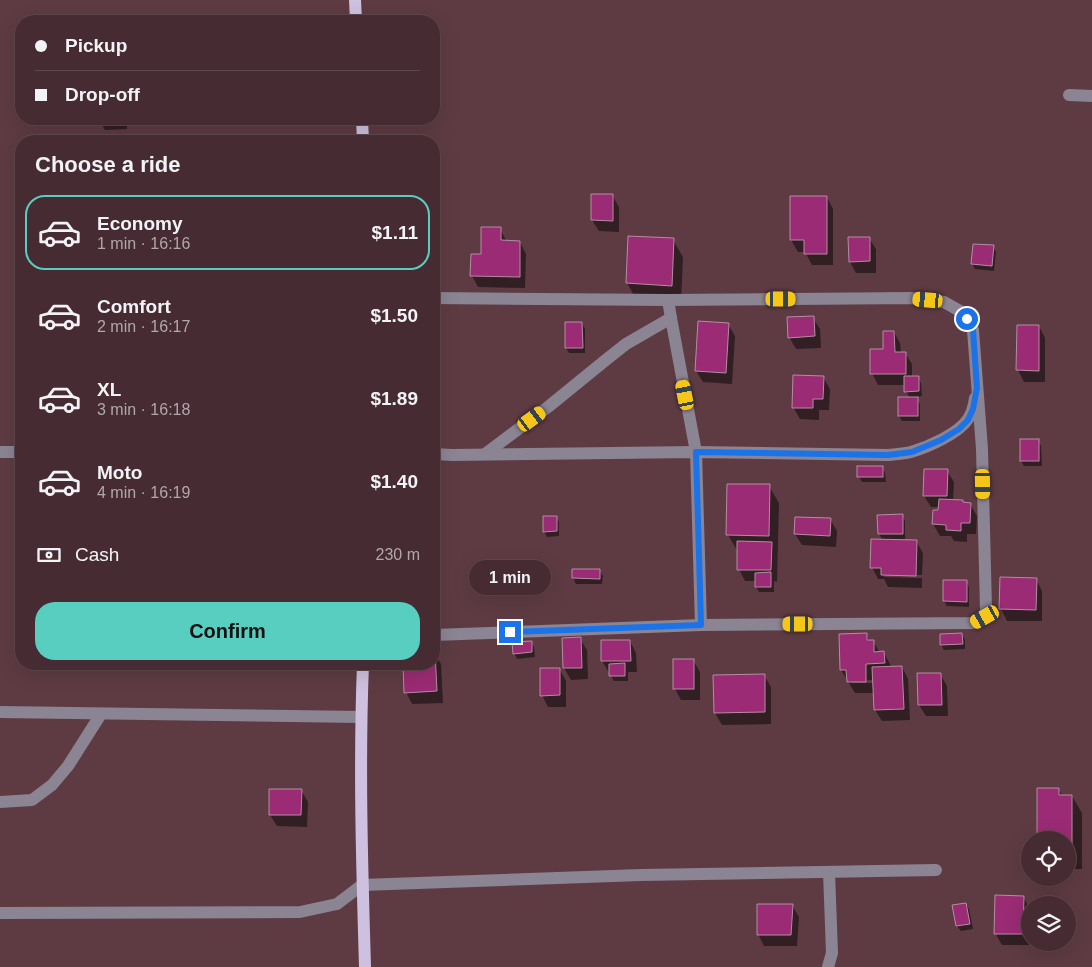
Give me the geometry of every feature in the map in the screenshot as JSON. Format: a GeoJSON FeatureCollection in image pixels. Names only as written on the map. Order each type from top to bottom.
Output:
{"type":"FeatureCollection","features":[{"type":"Feature","properties":{"kind":"main road"},"geometry":{"type":"LineString","coordinates":[[355,0],[356,15]]}},
{"type":"Feature","properties":{"kind":"main road"},"geometry":{"type":"LineString","coordinates":[[363,670],[361,717],[364,967]]}},
{"type":"Feature","properties":{"kind":"street"},"geometry":{"type":"LineString","coordinates":[[1068,95],[1092,96]]}},
{"type":"Feature","properties":{"kind":"street"},"geometry":{"type":"LineString","coordinates":[[440,298],[668,300],[912,298],[944,302],[964,315],[973,330],[982,448],[986,609],[985,617],[973,623],[701,625],[440,635]]}},
{"type":"Feature","properties":{"kind":"street"},"geometry":{"type":"LineString","coordinates":[[668,300],[696,452],[701,625]]}},
{"type":"Feature","properties":{"kind":"street"},"geometry":{"type":"LineString","coordinates":[[485,454],[548,407],[626,344],[670,318]]}},
{"type":"Feature","properties":{"kind":"street"},"geometry":{"type":"LineString","coordinates":[[440,454],[696,452],[888,455],[912,452],[941,440],[959,429],[968,420],[973,409],[977,388]]}},
{"type":"Feature","properties":{"kind":"street"},"geometry":{"type":"LineString","coordinates":[[0,452],[15,452]]}},
{"type":"Feature","properties":{"kind":"street"},"geometry":{"type":"LineString","coordinates":[[0,712],[361,717]]}},
{"type":"Feature","properties":{"kind":"street"},"geometry":{"type":"LineString","coordinates":[[0,802],[32,800],[52,786],[68,766],[100,714]]}},
{"type":"Feature","properties":{"kind":"street"},"geometry":{"type":"LineString","coordinates":[[0,913],[300,912],[337,904],[362,884],[641,875],[936,870]]}},
{"type":"Feature","properties":{"kind":"street"},"geometry":{"type":"LineString","coordinates":[[828,967],[832,953],[829,872]]}},
{"type":"Feature","properties":{"kind":"building"},"geometry":{"type":"Polygon","coordinates":[[[591,194],[613,194],[613,221],[591,220],[591,194]]]}},
{"type":"Feature","properties":{"kind":"building"},"geometry":{"type":"Polygon","coordinates":[[[790,196],[827,196],[827,254],[804,254],[804,240],[790,240],[790,196]]]}},
{"type":"Feature","properties":{"kind":"building"},"geometry":{"type":"Polygon","coordinates":[[[481,227],[501,227],[501,240],[520,241],[520,277],[470,276],[471,254],[481,254],[481,227]]]}},
{"type":"Feature","properties":{"kind":"building"},"geometry":{"type":"Polygon","coordinates":[[[628,236],[674,238],[672,286],[626,283],[628,236]]]}},
{"type":"Feature","properties":{"kind":"building"},"geometry":{"type":"Polygon","coordinates":[[[848,237],[870,237],[870,261],[849,262],[848,237]]]}},
{"type":"Feature","properties":{"kind":"building"},"geometry":{"type":"Polygon","coordinates":[[[973,244],[994,245],[992,266],[971,264],[973,244]]]}},
{"type":"Feature","properties":{"kind":"building"},"geometry":{"type":"Polygon","coordinates":[[[814,316],[815,336],[788,338],[787,317],[814,316]]]}},
{"type":"Feature","properties":{"kind":"building"},"geometry":{"type":"Polygon","coordinates":[[[698,321],[729,323],[726,373],[695,371],[698,321]]]}},
{"type":"Feature","properties":{"kind":"building"},"geometry":{"type":"Polygon","coordinates":[[[565,322],[582,322],[583,348],[565,348],[565,322]]]}},
{"type":"Feature","properties":{"kind":"building"},"geometry":{"type":"Polygon","coordinates":[[[1017,325],[1039,325],[1039,371],[1016,370],[1017,325]]]}},
{"type":"Feature","properties":{"kind":"building"},"geometry":{"type":"Polygon","coordinates":[[[883,331],[894,331],[895,352],[906,352],[906,374],[870,374],[870,349],[883,349],[883,331]]]}},
{"type":"Feature","properties":{"kind":"building"},"geometry":{"type":"Polygon","coordinates":[[[793,375],[824,376],[823,399],[813,399],[813,408],[792,408],[793,375]]]}},
{"type":"Feature","properties":{"kind":"building"},"geometry":{"type":"Polygon","coordinates":[[[904,376],[919,376],[919,391],[904,392],[904,376]]]}},
{"type":"Feature","properties":{"kind":"building"},"geometry":{"type":"Polygon","coordinates":[[[898,397],[918,397],[918,416],[898,416],[898,397]]]}},
{"type":"Feature","properties":{"kind":"building"},"geometry":{"type":"Polygon","coordinates":[[[1020,439],[1039,439],[1039,461],[1020,461],[1020,439]]]}},
{"type":"Feature","properties":{"kind":"building"},"geometry":{"type":"Polygon","coordinates":[[[857,466],[883,466],[883,477],[857,477],[857,466]]]}},
{"type":"Feature","properties":{"kind":"building"},"geometry":{"type":"Polygon","coordinates":[[[924,469],[948,469],[947,496],[923,496],[924,469]]]}},
{"type":"Feature","properties":{"kind":"building"},"geometry":{"type":"Polygon","coordinates":[[[727,484],[770,484],[769,536],[726,535],[727,484]]]}},
{"type":"Feature","properties":{"kind":"building"},"geometry":{"type":"Polygon","coordinates":[[[939,499],[963,500],[963,502],[971,503],[970,523],[961,523],[961,531],[946,530],[946,525],[932,524],[933,510],[938,510],[939,499]]]}},
{"type":"Feature","properties":{"kind":"building"},"geometry":{"type":"Polygon","coordinates":[[[903,514],[903,534],[878,534],[877,515],[903,514]]]}},
{"type":"Feature","properties":{"kind":"building"},"geometry":{"type":"Polygon","coordinates":[[[543,516],[557,516],[557,531],[543,532],[543,516]]]}},
{"type":"Feature","properties":{"kind":"building"},"geometry":{"type":"Polygon","coordinates":[[[795,517],[831,518],[830,536],[794,534],[795,517]]]}},
{"type":"Feature","properties":{"kind":"building"},"geometry":{"type":"Polygon","coordinates":[[[871,539],[917,540],[916,576],[881,575],[881,568],[870,568],[871,539]]]}},
{"type":"Feature","properties":{"kind":"building"},"geometry":{"type":"Polygon","coordinates":[[[737,541],[772,542],[771,570],[737,570],[737,541]]]}},
{"type":"Feature","properties":{"kind":"building"},"geometry":{"type":"Polygon","coordinates":[[[572,569],[600,569],[600,579],[572,578],[572,569]]]}},
{"type":"Feature","properties":{"kind":"building"},"geometry":{"type":"Polygon","coordinates":[[[771,572],[771,587],[755,587],[755,573],[771,572]]]}},
{"type":"Feature","properties":{"kind":"building"},"geometry":{"type":"Polygon","coordinates":[[[1000,577],[1037,578],[1036,610],[999,609],[1000,577]]]}},
{"type":"Feature","properties":{"kind":"building"},"geometry":{"type":"Polygon","coordinates":[[[943,580],[967,580],[967,602],[943,601],[943,580]]]}},
{"type":"Feature","properties":{"kind":"building"},"geometry":{"type":"Polygon","coordinates":[[[867,633],[867,640],[874,640],[874,652],[884,651],[885,663],[866,664],[866,682],[847,682],[846,670],[840,670],[839,634],[867,633]]]}},
{"type":"Feature","properties":{"kind":"building"},"geometry":{"type":"Polygon","coordinates":[[[962,633],[963,644],[940,645],[940,634],[962,633]]]}},
{"type":"Feature","properties":{"kind":"building"},"geometry":{"type":"Polygon","coordinates":[[[581,637],[582,668],[563,668],[562,638],[581,637]]]}},
{"type":"Feature","properties":{"kind":"building"},"geometry":{"type":"Polygon","coordinates":[[[601,640],[630,640],[631,661],[601,661],[601,640]]]}},
{"type":"Feature","properties":{"kind":"building"},"geometry":{"type":"Polygon","coordinates":[[[532,641],[532,652],[513,654],[512,642],[532,641]]]}},
{"type":"Feature","properties":{"kind":"building"},"geometry":{"type":"Polygon","coordinates":[[[673,659],[694,659],[694,689],[673,689],[673,659]]]}},
{"type":"Feature","properties":{"kind":"building"},"geometry":{"type":"Polygon","coordinates":[[[625,663],[625,676],[609,676],[609,664],[625,663]]]}},
{"type":"Feature","properties":{"kind":"building"},"geometry":{"type":"Polygon","coordinates":[[[902,666],[904,709],[874,710],[872,667],[902,666]]]}},
{"type":"Feature","properties":{"kind":"building"},"geometry":{"type":"Polygon","coordinates":[[[540,668],[560,668],[560,695],[540,696],[540,668]]]}},
{"type":"Feature","properties":{"kind":"building"},"geometry":{"type":"Polygon","coordinates":[[[403,670],[436,670],[437,691],[404,693],[403,670]]]}},
{"type":"Feature","properties":{"kind":"building"},"geometry":{"type":"Polygon","coordinates":[[[917,673],[941,673],[942,705],[918,705],[917,673]]]}},
{"type":"Feature","properties":{"kind":"building"},"geometry":{"type":"Polygon","coordinates":[[[765,674],[765,712],[714,713],[713,675],[765,674]]]}},
{"type":"Feature","properties":{"kind":"building"},"geometry":{"type":"Polygon","coordinates":[[[1037,788],[1059,788],[1059,795],[1072,795],[1072,831],[1037,831],[1037,788]]]}},
{"type":"Feature","properties":{"kind":"building"},"geometry":{"type":"Polygon","coordinates":[[[269,789],[302,789],[301,815],[269,815],[269,789]]]}},
{"type":"Feature","properties":{"kind":"building"},"geometry":{"type":"Polygon","coordinates":[[[995,895],[1024,896],[1021,896],[1021,934],[994,934],[995,895]]]}},
{"type":"Feature","properties":{"kind":"building"},"geometry":{"type":"Polygon","coordinates":[[[966,903],[970,924],[956,926],[952,905],[966,903]]]}},
{"type":"Feature","properties":{"kind":"building"},"geometry":{"type":"Polygon","coordinates":[[[757,904],[793,904],[791,935],[757,935],[757,904]]]}},
{"type":"Feature","properties":{"kind":"route"},"geometry":{"type":"LineString","coordinates":[[510,632],[701,625],[696,452],[888,455],[912,452],[941,440],[959,429],[968,420],[973,409],[977,388],[973,330],[967,319]]}}]}
